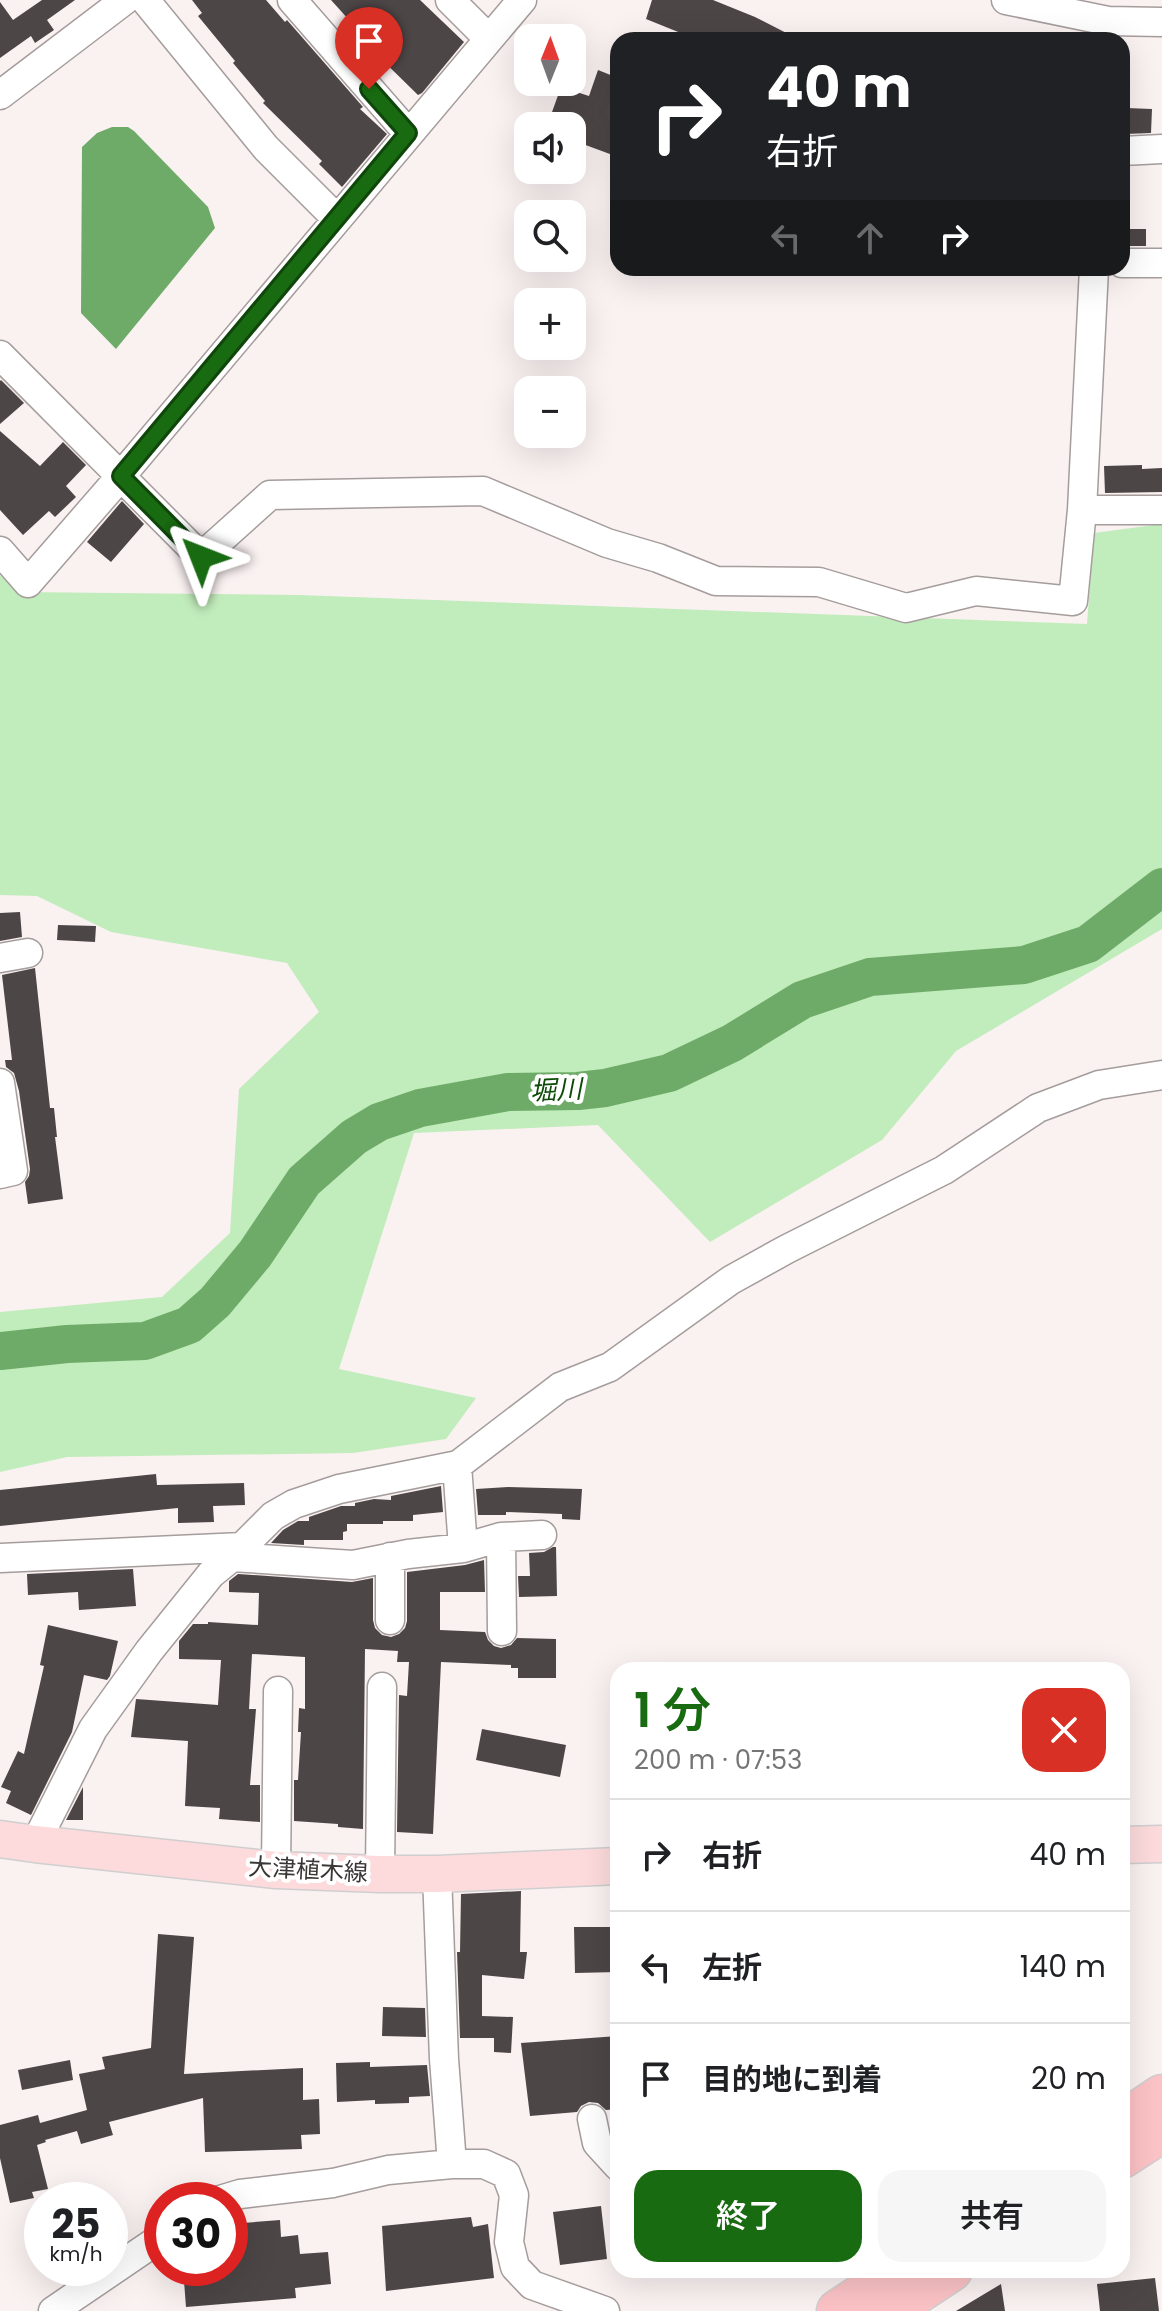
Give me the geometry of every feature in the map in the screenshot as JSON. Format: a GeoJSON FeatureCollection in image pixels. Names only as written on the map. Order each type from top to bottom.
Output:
{"type":"FeatureCollection","features":[{"type":"Feature","properties":{"kind":"highway"},"geometry":{"type":"LineString","coordinates":[[1130,2118],[1162,2096]]}},
{"type":"Feature","properties":{"kind":"highway"},"geometry":{"type":"LineString","coordinates":[[1130,2152],[1162,2131]]}},
{"type":"Feature","properties":{"kind":"highway"},"geometry":{"type":"LineString","coordinates":[[838,2311],[888,2278]]}},
{"type":"Feature","properties":{"kind":"highway"},"geometry":{"type":"LineString","coordinates":[[889,2311],[939,2278]]}},
{"type":"Feature","properties":{"kind":"main road","name":"大津植木線"},"geometry":{"type":"LineString","coordinates":[[0,1839],[276,1870],[437,1874],[610,1866]]}},
{"type":"Feature","properties":{"kind":"main road"},"geometry":{"type":"LineString","coordinates":[[1130,1845],[1162,1844]]}},
{"type":"Feature","properties":{"kind":"street"},"geometry":{"type":"LineString","coordinates":[[0,95],[125,0]]}},
{"type":"Feature","properties":{"kind":"street"},"geometry":{"type":"LineString","coordinates":[[145,0],[266,148],[337,219]]}},
{"type":"Feature","properties":{"kind":"street"},"geometry":{"type":"LineString","coordinates":[[292,0],[408,133]]}},
{"type":"Feature","properties":{"kind":"street"},"geometry":{"type":"LineString","coordinates":[[450,0],[489,39]]}},
{"type":"Feature","properties":{"kind":"street"},"geometry":{"type":"LineString","coordinates":[[0,551],[28,583],[522,0]]}},
{"type":"Feature","properties":{"kind":"street"},"geometry":{"type":"LineString","coordinates":[[1006,0],[1108,30],[1162,22]]}},
{"type":"Feature","properties":{"kind":"street"},"geometry":{"type":"LineString","coordinates":[[1130,151],[1162,149]]}},
{"type":"Feature","properties":{"kind":"street"},"geometry":{"type":"LineString","coordinates":[[1130,263],[1162,263]]}},
{"type":"Feature","properties":{"kind":"street"},"geometry":{"type":"LineString","coordinates":[[0,355],[201,557],[270,495],[483,491],[607,543],[658,558],[716,581],[819,582],[906,608],[976,591],[1073,601],[1082,510],[1094,276]]}},
{"type":"Feature","properties":{"kind":"street"},"geometry":{"type":"LineString","coordinates":[[1082,510],[1162,510]]}},
{"type":"Feature","properties":{"kind":"street"},"geometry":{"type":"LineString","coordinates":[[0,958],[28,953]]}},
{"type":"Feature","properties":{"kind":"street"},"geometry":{"type":"LineString","coordinates":[[35,1844],[93,1729],[149,1651],[211,1574],[273,1516],[294,1504],[339,1489],[457,1465],[560,1387],[610,1367],[731,1280],[944,1170],[1038,1108],[1099,1085],[1162,1075]]}},
{"type":"Feature","properties":{"kind":"street"},"geometry":{"type":"LineString","coordinates":[[0,1083],[13,1171],[0,1174]]}},
{"type":"Feature","properties":{"kind":"street"},"geometry":{"type":"LineString","coordinates":[[457,1465],[463,1548]]}},
{"type":"Feature","properties":{"kind":"street"},"geometry":{"type":"LineString","coordinates":[[0,1558],[237,1552],[353,1565],[463,1548],[501,1537],[542,1535]]}},
{"type":"Feature","properties":{"kind":"street"},"geometry":{"type":"LineString","coordinates":[[501,1537],[502,1631]]}},
{"type":"Feature","properties":{"kind":"street"},"geometry":{"type":"LineString","coordinates":[[390,1557],[390,1620]]}},
{"type":"Feature","properties":{"kind":"street"},"geometry":{"type":"LineString","coordinates":[[380,1874],[382,1687]]}},
{"type":"Feature","properties":{"kind":"street"},"geometry":{"type":"LineString","coordinates":[[276,1870],[278,1691]]}},
{"type":"Feature","properties":{"kind":"street"},"geometry":{"type":"LineString","coordinates":[[437,1874],[444,2059],[452,2164]]}},
{"type":"Feature","properties":{"kind":"street"},"geometry":{"type":"LineString","coordinates":[[592,2119],[597,2143],[610,2157]]}},
{"type":"Feature","properties":{"kind":"street"},"geometry":{"type":"LineString","coordinates":[[248,2193],[333,2183],[388,2170],[484,2164],[506,2174],[514,2195],[509,2242],[515,2267],[532,2285],[605,2311]]}},
{"type":"Feature","properties":{"kind":"street"},"geometry":{"type":"LineString","coordinates":[[53,2311],[144,2249]]}},
{"type":"Feature","properties":{"kind":"shaded area"},"geometry":{"type":"Polygon","coordinates":[[[112,127],[128,127],[134,131],[208,207],[215,228],[116,349],[81,313],[82,147],[97,133],[112,127]]]}},
{"type":"Feature","properties":{"kind":"shaded area"},"geometry":{"type":"Polygon","coordinates":[[[1162,524],[1162,929],[956,1051],[882,1140],[710,1242],[598,1125],[414,1133],[339,1369],[476,1398],[446,1439],[353,1453],[67,1457],[0,1472],[0,1312],[162,1297],[230,1233],[239,1089],[319,1012],[287,963],[111,932],[37,896],[0,895],[0,575],[20,592],[298,595],[1087,624],[1094,533],[1162,524]]]}},
{"type":"Feature","properties":{"kind":"building"},"geometry":{"type":"Polygon","coordinates":[[[42,0],[75,0],[47,20],[54,30],[35,43],[31,36],[0,58],[0,2],[13,20],[42,0]]]}},
{"type":"Feature","properties":{"kind":"building"},"geometry":{"type":"Polygon","coordinates":[[[192,0],[266,0],[363,107],[360,109],[387,134],[342,187],[319,164],[322,161],[263,103],[265,101],[198,16],[202,13],[192,0]]]}},
{"type":"Feature","properties":{"kind":"building"},"geometry":{"type":"Polygon","coordinates":[[[331,0],[420,0],[464,42],[418,95],[366,44],[368,41],[331,0]]]}},
{"type":"Feature","properties":{"kind":"building"},"geometry":{"type":"Polygon","coordinates":[[[652,0],[713,0],[784,32],[678,32],[646,19],[652,0]]]}},
{"type":"Feature","properties":{"kind":"building"},"geometry":{"type":"Polygon","coordinates":[[[598,70],[610,75],[610,154],[586,145],[586,112],[552,112],[558,96],[589,96],[598,70]]]}},
{"type":"Feature","properties":{"kind":"building"},"geometry":{"type":"Polygon","coordinates":[[[1130,108],[1152,109],[1151,133],[1130,134],[1130,108]]]}},
{"type":"Feature","properties":{"kind":"building"},"geometry":{"type":"Polygon","coordinates":[[[1130,229],[1146,229],[1146,246],[1130,246],[1130,229]]]}},
{"type":"Feature","properties":{"kind":"building"},"geometry":{"type":"Polygon","coordinates":[[[0,381],[24,403],[0,424],[0,381]]]}},
{"type":"Feature","properties":{"kind":"building"},"geometry":{"type":"Polygon","coordinates":[[[0,431],[40,466],[63,442],[86,465],[66,486],[76,497],[55,517],[49,511],[23,535],[0,510],[0,431]]]}},
{"type":"Feature","properties":{"kind":"building"},"geometry":{"type":"Polygon","coordinates":[[[1142,465],[1142,469],[1162,468],[1162,492],[1105,493],[1104,466],[1142,465]]]}},
{"type":"Feature","properties":{"kind":"building"},"geometry":{"type":"Polygon","coordinates":[[[122,501],[144,524],[111,562],[87,542],[122,501]]]}},
{"type":"Feature","properties":{"kind":"building"},"geometry":{"type":"Polygon","coordinates":[[[20,912],[22,937],[0,941],[0,913],[20,912]]]}},
{"type":"Feature","properties":{"kind":"building"},"geometry":{"type":"Polygon","coordinates":[[[58,925],[96,926],[95,942],[57,940],[58,925]]]}},
{"type":"Feature","properties":{"kind":"building"},"geometry":{"type":"Polygon","coordinates":[[[35,968],[63,1199],[28,1204],[25,1182],[30,1169],[19,1091],[14,1073],[6,1067],[5,1060],[12,1060],[2,975],[35,968]]]}},
{"type":"Feature","properties":{"kind":"building"},"geometry":{"type":"Polygon","coordinates":[[[156,1474],[157,1485],[244,1483],[245,1505],[213,1506],[214,1522],[178,1523],[178,1508],[0,1526],[0,1490],[156,1474]]]}},
{"type":"Feature","properties":{"kind":"building"},"geometry":{"type":"Polygon","coordinates":[[[441,1486],[443,1512],[413,1515],[413,1521],[347,1524],[343,1540],[304,1540],[304,1545],[271,1543],[283,1530],[298,1521],[309,1521],[309,1517],[341,1506],[355,1506],[355,1503],[374,1499],[391,1500],[391,1496],[441,1486]]]}},
{"type":"Feature","properties":{"kind":"building"},"geometry":{"type":"Polygon","coordinates":[[[476,1489],[582,1489],[580,1520],[562,1519],[562,1514],[506,1512],[506,1515],[478,1515],[476,1489]]]}},
{"type":"Feature","properties":{"kind":"building"},"geometry":{"type":"Polygon","coordinates":[[[556,1547],[557,1596],[519,1597],[518,1576],[530,1576],[529,1553],[544,1552],[556,1547]]]}},
{"type":"Feature","properties":{"kind":"building"},"geometry":{"type":"Polygon","coordinates":[[[484,1560],[485,1592],[440,1592],[440,1630],[485,1632],[494,1646],[501,1648],[511,1645],[517,1638],[556,1639],[556,1678],[518,1678],[518,1668],[511,1668],[511,1665],[441,1662],[433,1834],[397,1832],[399,1695],[407,1696],[409,1662],[397,1662],[398,1651],[365,1649],[363,1829],[294,1821],[294,1780],[298,1780],[301,1732],[298,1732],[299,1708],[305,1709],[305,1657],[252,1654],[249,1709],[256,1709],[250,1785],[260,1785],[260,1822],[219,1819],[220,1808],[185,1806],[188,1741],[131,1737],[136,1699],[218,1705],[221,1660],[179,1659],[179,1641],[193,1624],[258,1625],[259,1593],[229,1592],[229,1581],[238,1574],[352,1582],[373,1578],[375,1628],[382,1635],[391,1637],[405,1628],[407,1621],[407,1572],[484,1560]]]}},
{"type":"Feature","properties":{"kind":"building"},"geometry":{"type":"Polygon","coordinates":[[[133,1569],[136,1606],[79,1610],[78,1592],[28,1595],[27,1574],[133,1569]]]}},
{"type":"Feature","properties":{"kind":"building"},"geometry":{"type":"Polygon","coordinates":[[[48,1625],[118,1641],[107,1680],[84,1675],[72,1732],[31,1815],[6,1803],[11,1791],[1,1787],[18,1751],[24,1754],[44,1666],[40,1665],[48,1625]]]}},
{"type":"Feature","properties":{"kind":"building"},"geometry":{"type":"Polygon","coordinates":[[[482,1729],[566,1745],[560,1777],[476,1760],[482,1729]]]}},
{"type":"Feature","properties":{"kind":"building"},"geometry":{"type":"Polygon","coordinates":[[[83,1787],[83,1820],[66,1820],[83,1787]]]}},
{"type":"Feature","properties":{"kind":"building"},"geometry":{"type":"Polygon","coordinates":[[[521,1891],[520,1952],[527,1952],[524,1979],[482,1975],[482,2016],[513,2017],[511,2053],[494,2052],[494,2038],[460,2038],[457,1952],[460,1952],[461,1894],[521,1891]]]}},
{"type":"Feature","properties":{"kind":"building"},"geometry":{"type":"Polygon","coordinates":[[[574,1927],[610,1927],[610,1972],[575,1973],[574,1927]]]}},
{"type":"Feature","properties":{"kind":"building"},"geometry":{"type":"Polygon","coordinates":[[[158,1934],[194,1937],[184,2074],[303,2068],[303,2100],[319,2099],[320,2134],[301,2135],[302,2149],[205,2152],[203,2098],[109,2122],[113,2135],[81,2144],[77,2131],[45,2140],[37,2145],[46,2182],[24,2182],[24,2200],[10,2203],[0,2158],[0,2125],[38,2115],[40,2123],[87,2110],[79,2074],[105,2069],[102,2057],[151,2048],[158,1934]]]}},
{"type":"Feature","properties":{"kind":"building"},"geometry":{"type":"Polygon","coordinates":[[[383,2007],[425,2008],[426,2037],[382,2036],[383,2007]]]}},
{"type":"Feature","properties":{"kind":"building"},"geometry":{"type":"Polygon","coordinates":[[[610,2037],[610,2110],[589,2102],[577,2112],[530,2116],[521,2043],[610,2037]]]}},
{"type":"Feature","properties":{"kind":"building"},"geometry":{"type":"Polygon","coordinates":[[[70,2060],[73,2080],[22,2090],[18,2070],[70,2060]]]}},
{"type":"Feature","properties":{"kind":"building"},"geometry":{"type":"Polygon","coordinates":[[[370,2062],[370,2067],[427,2065],[430,2096],[409,2097],[409,2103],[375,2104],[375,2100],[337,2102],[336,2063],[370,2062]]]}},
{"type":"Feature","properties":{"kind":"building"},"geometry":{"type":"Polygon","coordinates":[[[601,2206],[607,2259],[560,2265],[553,2212],[601,2206]]]}},
{"type":"Feature","properties":{"kind":"building"},"geometry":{"type":"Polygon","coordinates":[[[471,2217],[473,2227],[488,2224],[494,2278],[386,2291],[382,2226],[471,2217]]]}},
{"type":"Feature","properties":{"kind":"building"},"geometry":{"type":"Polygon","coordinates":[[[280,2220],[281,2237],[298,2235],[300,2254],[328,2252],[331,2284],[295,2288],[296,2298],[186,2307],[184,2286],[248,2286],[248,2223],[280,2220]]]}},
{"type":"Feature","properties":{"kind":"building"},"geometry":{"type":"Polygon","coordinates":[[[1155,2278],[1159,2311],[1100,2311],[1097,2284],[1155,2278]]]}},
{"type":"Feature","properties":{"kind":"building"},"geometry":{"type":"Polygon","coordinates":[[[1001,2284],[1005,2311],[956,2311],[1001,2284]]]}},
{"type":"Feature","properties":{"kind":"waterway","name":"堀川"},"geometry":{"type":"LineString","coordinates":[[0,1351],[145,1341],[189,1325],[215,1302],[255,1254],[304,1181],[354,1137],[379,1122],[420,1108],[508,1092],[605,1088],[669,1073],[732,1043],[802,1000],[870,977],[1024,965],[1088,944],[1162,887]]}},
{"type":"Feature","properties":{"kind":"route"},"geometry":{"type":"LineString","coordinates":[[201,557],[121,476],[408,133],[369,89]]}}]}
